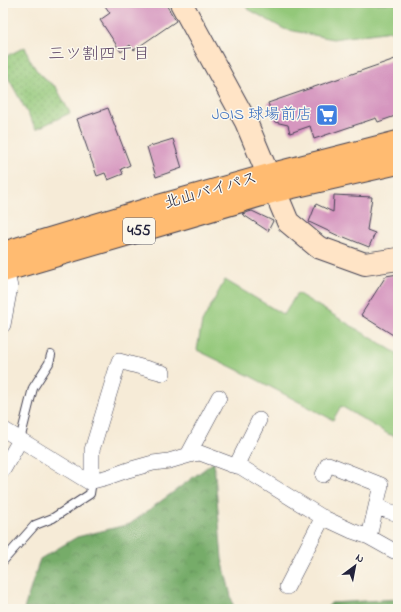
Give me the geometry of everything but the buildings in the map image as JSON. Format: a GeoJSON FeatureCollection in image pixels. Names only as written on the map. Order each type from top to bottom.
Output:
{"type":"FeatureCollection","features":[{"type":"Feature","properties":{"kind":"highway","name":"北山バイパス"},"geometry":{"type":"LineString","coordinates":[[4,264],[272,183],[398,142]]}},
{"type":"Feature","properties":{"kind":"highway","name":"北山バイパス"},"geometry":{"type":"LineString","coordinates":[[272,183],[398,163]]}},
{"type":"Feature","properties":{"kind":"street"},"geometry":{"type":"LineString","coordinates":[[181,3],[246,122],[288,222],[318,247],[366,264],[398,259]]}},
{"type":"Feature","properties":{"kind":"street"},"geometry":{"type":"LineString","coordinates":[[3,325],[10,287],[4,264]]}},
{"type":"Feature","properties":{"kind":"street"},"geometry":{"type":"LineString","coordinates":[[92,481],[92,450],[119,361],[163,374]]}},
{"type":"Feature","properties":{"kind":"street"},"geometry":{"type":"LineString","coordinates":[[188,455],[219,396]]}},
{"type":"Feature","properties":{"kind":"street"},"geometry":{"type":"LineString","coordinates":[[236,466],[259,420]]}},
{"type":"Feature","properties":{"kind":"street"},"geometry":{"type":"LineString","coordinates":[[3,429],[89,482],[153,463],[169,461],[200,453],[241,467],[323,517],[352,531],[369,537],[396,552]]}},
{"type":"Feature","properties":{"kind":"street"},"geometry":{"type":"LineString","coordinates":[[3,470],[20,440]]}},
{"type":"Feature","properties":{"kind":"street"},"geometry":{"type":"LineString","coordinates":[[323,474],[328,464],[381,484],[369,537]]}},
{"type":"Feature","properties":{"kind":"street"},"geometry":{"type":"LineString","coordinates":[[376,507],[398,514]]}},
{"type":"Feature","properties":{"kind":"street"},"geometry":{"type":"LineString","coordinates":[[286,587],[323,517]]}},
{"type":"Feature","properties":{"kind":"lane"},"geometry":{"type":"LineString","coordinates":[[20,440],[33,388],[49,363],[51,355]]}},
{"type":"Feature","properties":{"kind":"lane"},"geometry":{"type":"LineString","coordinates":[[3,561],[35,526],[53,518],[90,494],[92,481]]}},
{"type":"Feature","properties":{"kind":"green space"},"geometry":{"type":"Polygon","coordinates":[[[243,3],[398,3],[398,30],[333,39],[284,29],[248,9],[243,3]]]}},
{"type":"Feature","properties":{"kind":"green space"},"geometry":{"type":"Polygon","coordinates":[[[25,47],[30,60],[37,71],[56,87],[70,113],[36,129],[3,68],[3,58],[25,47]]]}},
{"type":"Feature","properties":{"kind":"green space"},"geometry":{"type":"Polygon","coordinates":[[[225,280],[284,315],[297,293],[398,354],[398,437],[388,434],[341,406],[333,420],[197,350],[202,322],[225,280]]]}},
{"type":"Feature","properties":{"kind":"green space"},"geometry":{"type":"Polygon","coordinates":[[[214,462],[222,559],[234,609],[24,609],[40,559],[77,537],[130,524],[214,462]]]}},
{"type":"Feature","properties":{"kind":"green space"},"geometry":{"type":"Polygon","coordinates":[[[398,599],[398,609],[326,609],[331,603],[398,599]]]}},
{"type":"Feature","properties":{"kind":"place","name":"JOIS 球場前店"},"geometry":{"type":"Point","coordinates":[327,115]}},
{"type":"Feature","properties":{"kind":"district","name":"三ツ割四丁目"},"geometry":{"type":"Point","coordinates":[99,54]}}]}
